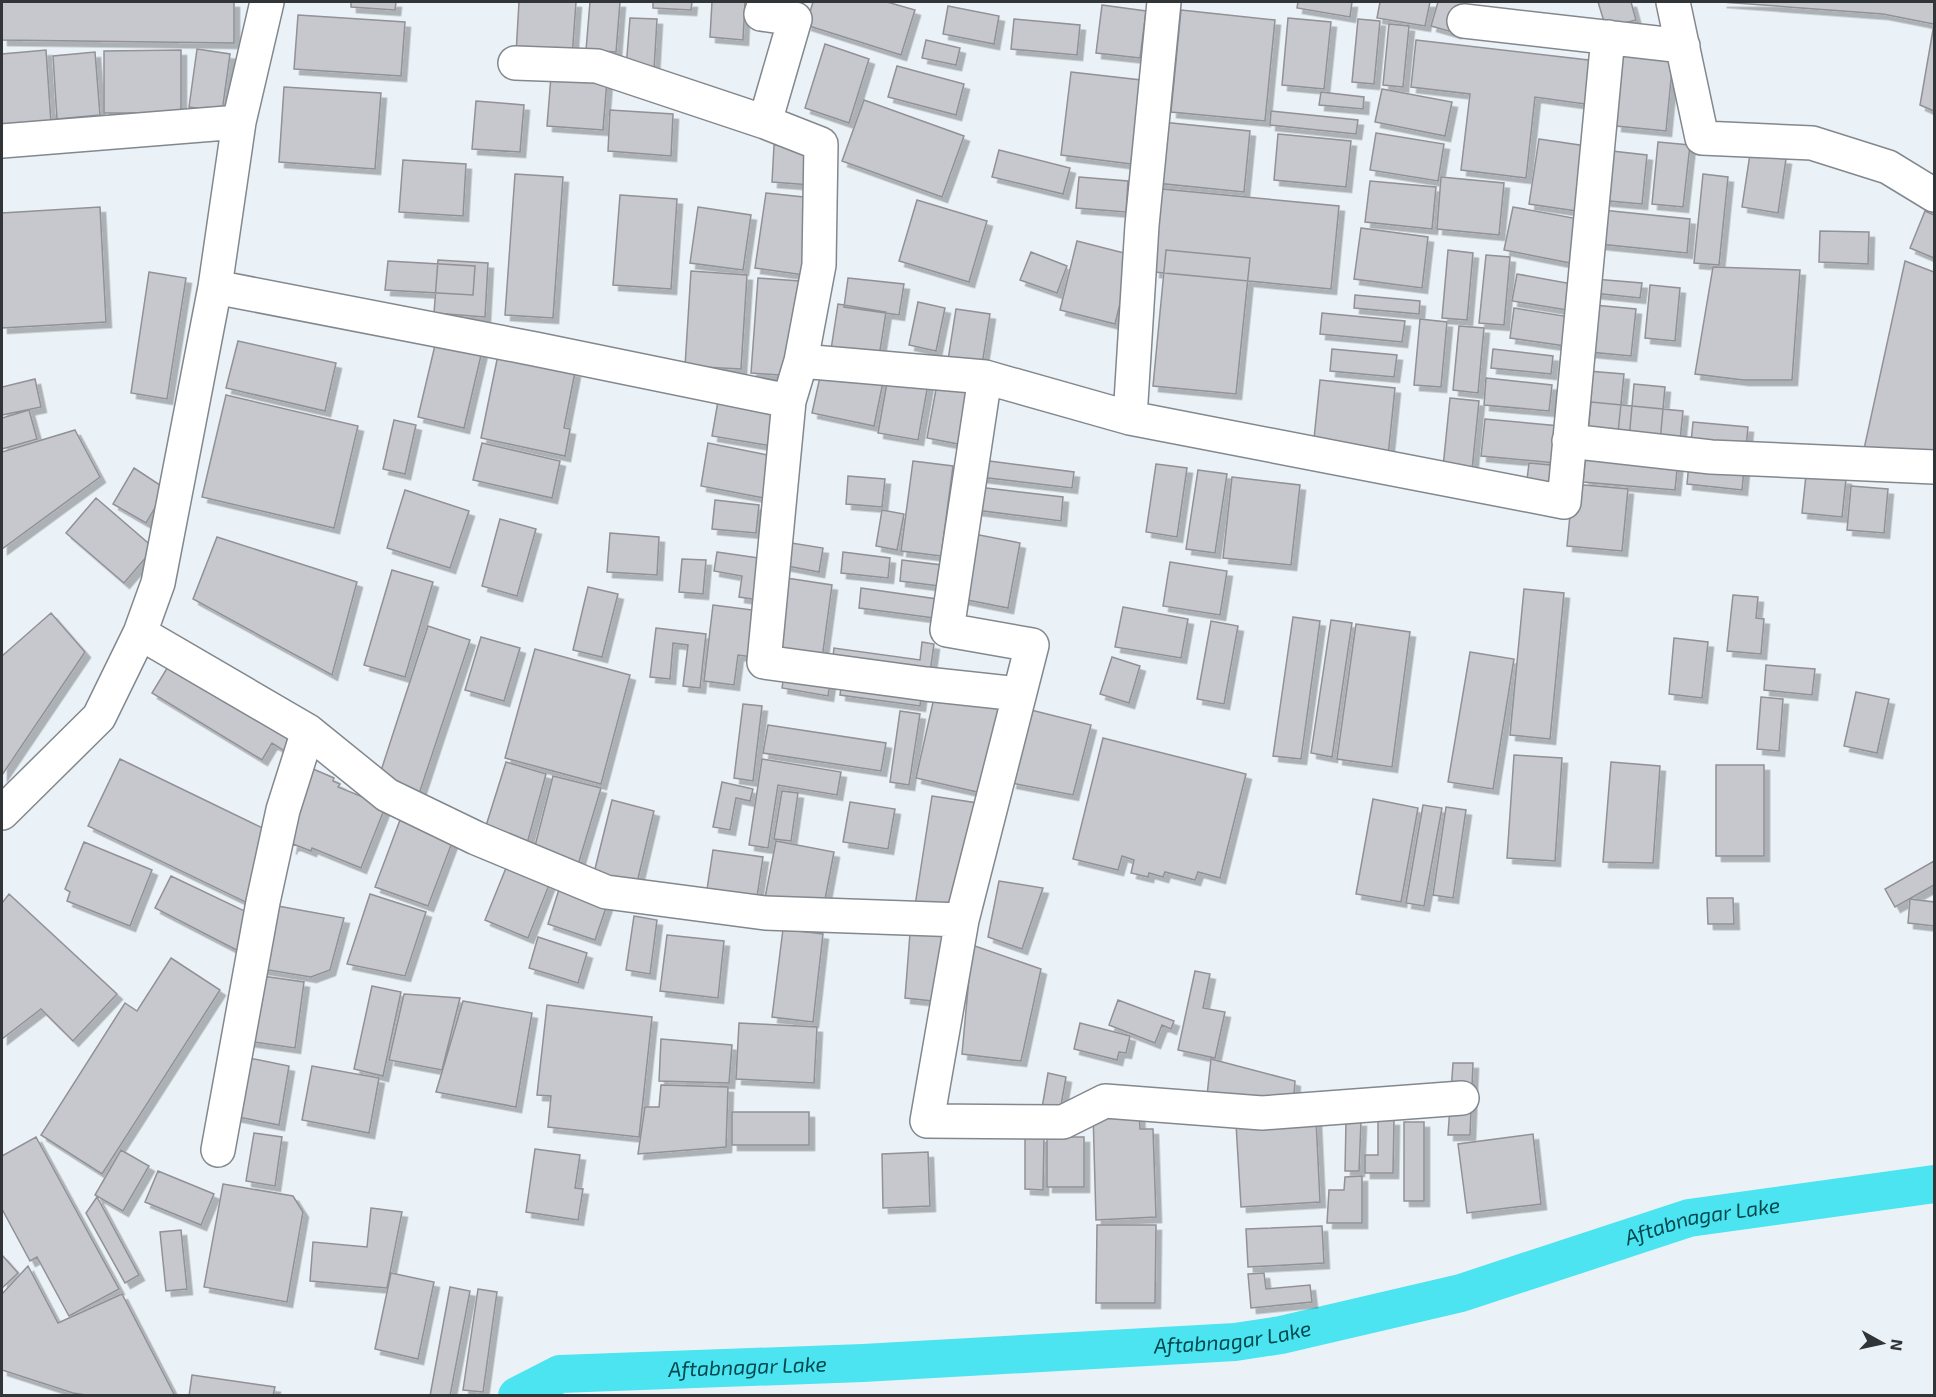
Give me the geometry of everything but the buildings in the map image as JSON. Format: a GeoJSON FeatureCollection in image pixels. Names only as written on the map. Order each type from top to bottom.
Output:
{"type":"FeatureCollection","features":[{"type":"Feature","properties":{"kind":"street"},"geometry":{"type":"LineString","coordinates":[[2,813],[99,717],[140,633],[159,583],[215,287],[238,122],[267,2]]}},
{"type":"Feature","properties":{"kind":"street"},"geometry":{"type":"LineString","coordinates":[[765,2],[760,14],[795,19],[765,122]]}},
{"type":"Feature","properties":{"kind":"street"},"geometry":{"type":"LineString","coordinates":[[1130,418],[1142,225],[1164,2]]}},
{"type":"Feature","properties":{"kind":"street"},"geometry":{"type":"LineString","coordinates":[[1673,2],[1702,138],[1812,143],[1888,167],[1935,195]]}},
{"type":"Feature","properties":{"kind":"street"},"geometry":{"type":"LineString","coordinates":[[1464,21],[1683,46]]}},
{"type":"Feature","properties":{"kind":"street"},"geometry":{"type":"LineString","coordinates":[[801,361],[985,376],[1130,418],[1564,502],[1608,37]]}},
{"type":"Feature","properties":{"kind":"street"},"geometry":{"type":"LineString","coordinates":[[515,63],[597,66],[765,122],[821,144],[819,265],[801,361],[789,401],[764,662],[1019,694]]}},
{"type":"Feature","properties":{"kind":"street"},"geometry":{"type":"LineString","coordinates":[[2,141],[238,122]]}},
{"type":"Feature","properties":{"kind":"street"},"geometry":{"type":"LineString","coordinates":[[215,287],[789,401]]}},
{"type":"Feature","properties":{"kind":"street"},"geometry":{"type":"LineString","coordinates":[[985,376],[947,630],[1032,645],[962,920],[927,1121],[1063,1122],[1105,1101],[1262,1113],[1462,1098]]}},
{"type":"Feature","properties":{"kind":"street"},"geometry":{"type":"LineString","coordinates":[[1569,441],[1711,458],[1935,467]]}},
{"type":"Feature","properties":{"kind":"street"},"geometry":{"type":"LineString","coordinates":[[140,633],[308,730],[387,795],[476,838],[606,892],[765,913],[962,920]]}},
{"type":"Feature","properties":{"kind":"street"},"geometry":{"type":"LineString","coordinates":[[218,1150],[263,902],[283,810],[308,730]]}},
{"type":"Feature","properties":{"kind":"waterway","name":"Aftabnagar Lake"},"geometry":{"type":"LineString","coordinates":[[517,1396],[560,1374],[863,1363],[1235,1342],[1281,1335],[1461,1293],[1689,1218],[1934,1184]]}}]}
